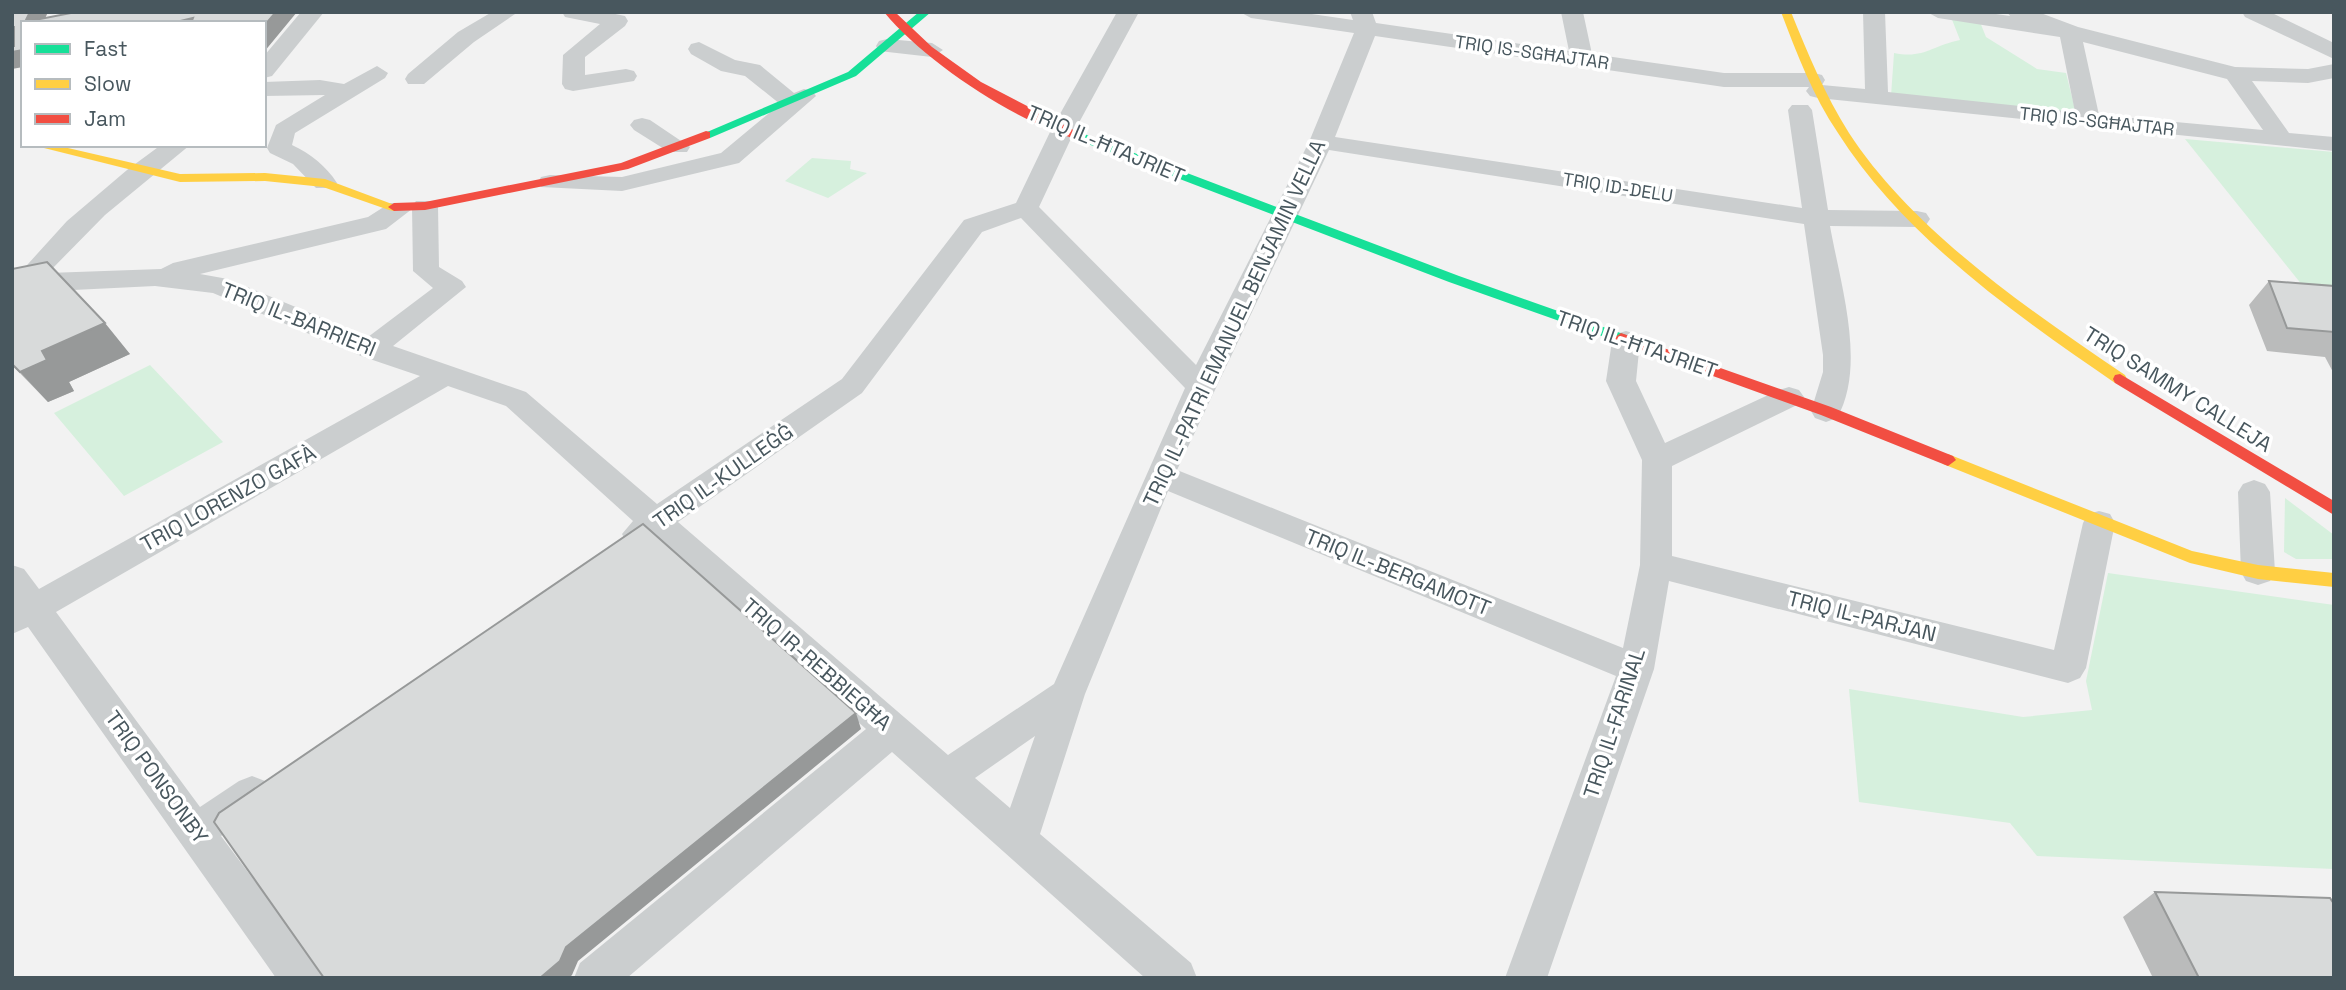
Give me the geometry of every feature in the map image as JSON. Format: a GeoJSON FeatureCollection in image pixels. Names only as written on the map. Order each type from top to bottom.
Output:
{"type":"FeatureCollection","features":[{"type":"Feature","properties":{"kind":"street"},"geometry":{"type":"LineString","coordinates":[[416,79],[466,37],[507,12]]}},
{"type":"Feature","properties":{"kind":"street"},"geometry":{"type":"LineString","coordinates":[[573,12],[617,21],[574,55],[573,84],[626,76]]}},
{"type":"Feature","properties":{"kind":"street","name":"TRIQ IL-ĦTAJRIET"},"geometry":{"type":"LineString","coordinates":[[890,12],[915,21],[956,67]]}},
{"type":"Feature","properties":{"kind":"street"},"geometry":{"type":"LineString","coordinates":[[1128,12],[1063,130],[1026,208],[1200,386]]}},
{"type":"Feature","properties":{"kind":"street","name":"TRIQ IS-SGĦAJTAR"},"geometry":{"type":"LineString","coordinates":[[1251,12],[1364,20],[1582,59],[1814,96],[1877,97],[2088,121],[2334,144]]}},
{"type":"Feature","properties":{"kind":"street"},"geometry":{"type":"LineString","coordinates":[[1572,12],[1582,59]]}},
{"type":"Feature","properties":{"kind":"street","name":"TRIQ SAMMY CALLEJA"},"geometry":{"type":"LineString","coordinates":[[1786,12],[1814,96],[1855,150],[1917,219],[2057,338],[2328,509]]}},
{"type":"Feature","properties":{"kind":"street"},"geometry":{"type":"LineString","coordinates":[[1874,12],[1877,97]]}},
{"type":"Feature","properties":{"kind":"street"},"geometry":{"type":"LineString","coordinates":[[1938,12],[2070,32],[2235,75],[2308,76],[2334,71]]}},
{"type":"Feature","properties":{"kind":"street"},"geometry":{"type":"LineString","coordinates":[[2253,12],[2334,52]]}},
{"type":"Feature","properties":{"kind":"street"},"geometry":{"type":"LineString","coordinates":[[2024,13],[2070,32]]}},
{"type":"Feature","properties":{"kind":"street"},"geometry":{"type":"LineString","coordinates":[[266,68],[303,17]]}},
{"type":"Feature","properties":{"kind":"street","name":"TRIQ IL-PATRI EMANUEL BENJAMIN VELLA"},"geometry":{"type":"LineString","coordinates":[[1019,840],[1067,694],[1159,475],[1321,142],[1364,20]]}},
{"type":"Feature","properties":{"kind":"street"},"geometry":{"type":"LineString","coordinates":[[155,277],[377,223],[412,207],[624,166],[678,147],[852,74],[915,21]]}},
{"type":"Feature","properties":{"kind":"street","name":"TRIQ IL-ĦTAJRIET"},"geometry":{"type":"LineString","coordinates":[[915,21],[932,50],[985,90],[1063,130],[1626,341],[1826,411],[2099,523],[2190,557],[2258,572],[2333,580]]}},
{"type":"Feature","properties":{"kind":"street"},"geometry":{"type":"LineString","coordinates":[[2070,32],[2088,121]]}},
{"type":"Feature","properties":{"kind":"street"},"geometry":{"type":"LineString","coordinates":[[887,46],[932,50]]}},
{"type":"Feature","properties":{"kind":"street"},"geometry":{"type":"LineString","coordinates":[[699,49],[729,66],[752,70],[796,98]]}},
{"type":"Feature","properties":{"kind":"street"},"geometry":{"type":"LineString","coordinates":[[325,183],[302,159],[279,148],[284,130],[377,73]]}},
{"type":"Feature","properties":{"kind":"street"},"geometry":{"type":"LineString","coordinates":[[2235,75],[2282,139]]}},
{"type":"Feature","properties":{"kind":"street"},"geometry":{"type":"LineString","coordinates":[[266,89],[320,87],[347,91]]}},
{"type":"Feature","properties":{"kind":"street"},"geometry":{"type":"LineString","coordinates":[[1814,96],[1818,218],[1837,355],[1837,372],[1826,411]]}},
{"type":"Feature","properties":{"kind":"street"},"geometry":{"type":"LineString","coordinates":[[550,182],[622,184],[730,158],[796,98]]}},
{"type":"Feature","properties":{"kind":"street"},"geometry":{"type":"LineString","coordinates":[[642,125],[678,147]]}},
{"type":"Feature","properties":{"kind":"street","name":"TRIQ ID-DELU"},"geometry":{"type":"LineString","coordinates":[[1321,142],[1818,218],[1917,219]]}},
{"type":"Feature","properties":{"kind":"street"},"geometry":{"type":"LineString","coordinates":[[46,147],[139,171],[180,178],[264,177],[325,183],[412,207]]}},
{"type":"Feature","properties":{"kind":"street"},"geometry":{"type":"LineString","coordinates":[[18,285],[139,171],[175,147]]}},
{"type":"Feature","properties":{"kind":"street"},"geometry":{"type":"LineString","coordinates":[[371,349],[452,287],[426,271],[412,207]]}},
{"type":"Feature","properties":{"kind":"street","name":"TRIQ IL-KULLEĠĠ"},"geometry":{"type":"LineString","coordinates":[[610,553],[852,386],[973,226],[1026,208]]}},
{"type":"Feature","properties":{"kind":"street","name":"TRIQ IL-BARRIERI"},"geometry":{"type":"LineString","coordinates":[[18,285],[155,277],[218,285],[371,349],[444,376]]}},
{"type":"Feature","properties":{"kind":"street","name":"TRIQ SAMMY CALLEJA"},"geometry":{"type":"LineString","coordinates":[[2006,296],[2057,323],[2275,453]]}},
{"type":"Feature","properties":{"kind":"street","name":"TRIQ IL-FARINAL"},"geometry":{"type":"LineString","coordinates":[[1526,978],[1636,670],[1656,565],[1657,460],[1621,381],[1626,341]]}},
{"type":"Feature","properties":{"kind":"street","name":"TRIQ IR-REBBIEGĦA"},"geometry":{"type":"LineString","coordinates":[[444,376],[496,389],[516,399],[1177,978]]}},
{"type":"Feature","properties":{"kind":"street","name":"TRIQ LORENZO GAFÀ"},"geometry":{"type":"LineString","coordinates":[[19,602],[444,376]]}},
{"type":"Feature","properties":{"kind":"street"},"geometry":{"type":"LineString","coordinates":[[1657,460],[1789,397]]}},
{"type":"Feature","properties":{"kind":"street","name":"TRIQ IL-BERGAMOTT"},"geometry":{"type":"LineString","coordinates":[[1159,475],[1636,670]]}},
{"type":"Feature","properties":{"kind":"street"},"geometry":{"type":"LineString","coordinates":[[2254,492],[2258,572]]}},
{"type":"Feature","properties":{"kind":"street","name":"TRIQ IL-PARJAN"},"geometry":{"type":"LineString","coordinates":[[1656,565],[2068,668],[2099,523]]}},
{"type":"Feature","properties":{"kind":"street","name":"TRIQ PONSONBY"},"geometry":{"type":"LineString","coordinates":[[19,602],[196,831],[301,978]]}},
{"type":"Feature","properties":{"kind":"street"},"geometry":{"type":"LineString","coordinates":[[946,777],[1067,694]]}},
{"type":"Feature","properties":{"kind":"street"},"geometry":{"type":"LineString","coordinates":[[595,978],[892,729]]}},
{"type":"Feature","properties":{"kind":"street"},"geometry":{"type":"LineString","coordinates":[[196,831],[277,776]]}},
{"type":"Feature","properties":{"kind":"green space"},"geometry":{"type":"Polygon","coordinates":[[[1951,17],[1980,22],[1986,37],[2037,69],[2066,73],[2077,117],[1891,96],[1894,53],[1920,53],[1960,40],[1951,17]]]}},
{"type":"Feature","properties":{"kind":"green space"},"geometry":{"type":"Polygon","coordinates":[[[2185,139],[2334,152],[2334,327],[2323,311],[2185,139]]]}},
{"type":"Feature","properties":{"kind":"green space"},"geometry":{"type":"Polygon","coordinates":[[[812,158],[851,161],[850,169],[867,173],[828,198],[785,181],[812,158]]]}},
{"type":"Feature","properties":{"kind":"green space"},"geometry":{"type":"Polygon","coordinates":[[[150,365],[223,442],[124,496],[54,413],[150,365]]]}},
{"type":"Feature","properties":{"kind":"green space"},"geometry":{"type":"Polygon","coordinates":[[[2285,498],[2334,535],[2334,559],[2296,559],[2284,552],[2285,498]]]}},
{"type":"Feature","properties":{"kind":"green space"},"geometry":{"type":"Polygon","coordinates":[[[2108,573],[2334,605],[2334,869],[2037,856],[2010,823],[1859,802],[1849,689],[2023,717],[2092,710],[2086,681],[2108,573]]]}},
{"type":"Feature","properties":{"kind":"building"},"geometry":{"type":"Polygon","coordinates":[[[12,12],[30,12],[26,21],[21,21],[21,50],[12,52],[12,12]]]}},
{"type":"Feature","properties":{"kind":"building"},"geometry":{"type":"Polygon","coordinates":[[[76,12],[276,12],[266,24],[266,21],[192,21],[193,18],[180,21],[30,21],[76,12]]]}},
{"type":"Feature","properties":{"kind":"building"},"geometry":{"type":"Polygon","coordinates":[[[47,262],[105,323],[42,351],[47,360],[20,372],[12,364],[12,269],[47,262]]]}},
{"type":"Feature","properties":{"kind":"building"},"geometry":{"type":"Polygon","coordinates":[[[2269,281],[2334,286],[2334,332],[2287,328],[2269,281]]]}},
{"type":"Feature","properties":{"kind":"building"},"geometry":{"type":"Polygon","coordinates":[[[643,524],[856,713],[566,947],[560,961],[540,978],[324,978],[214,822],[219,813],[643,524]]]}},
{"type":"Feature","properties":{"kind":"building"},"geometry":{"type":"Polygon","coordinates":[[[2155,892],[2330,898],[2334,904],[2334,978],[2199,978],[2155,892]]]}},
{"type":"Feature","properties":{"kind":"traffic: fast"},"geometry":{"type":"LineString","coordinates":[[706,135],[852,74],[926,12]]}},
{"type":"Feature","properties":{"kind":"traffic: fast"},"geometry":{"type":"LineString","coordinates":[[1079,136],[1454,279],[1621,338]]}},
{"type":"Feature","properties":{"kind":"traffic: slow"},"geometry":{"type":"LineString","coordinates":[[1786,12],[1825,101],[1855,150],[1881,182],[1911,214],[1978,275],[2120,379]]}},
{"type":"Feature","properties":{"kind":"traffic: slow"},"geometry":{"type":"LineString","coordinates":[[47,147],[180,178],[265,177],[325,183],[394,207]]}},
{"type":"Feature","properties":{"kind":"traffic: slow"},"geometry":{"type":"LineString","coordinates":[[1948,460],[2190,557],[2258,572],[2334,580]]}},
{"type":"Feature","properties":{"kind":"traffic: jam"},"geometry":{"type":"LineString","coordinates":[[889,12],[928,50],[977,84],[1029,114],[1079,136]]}},
{"type":"Feature","properties":{"kind":"traffic: jam"},"geometry":{"type":"LineString","coordinates":[[394,207],[425,206],[624,166],[706,135]]}},
{"type":"Feature","properties":{"kind":"traffic: jam"},"geometry":{"type":"LineString","coordinates":[[1621,338],[1826,411],[1948,460]]}},
{"type":"Feature","properties":{"kind":"traffic: jam"},"geometry":{"type":"LineString","coordinates":[[2120,379],[2334,509]]}}]}
